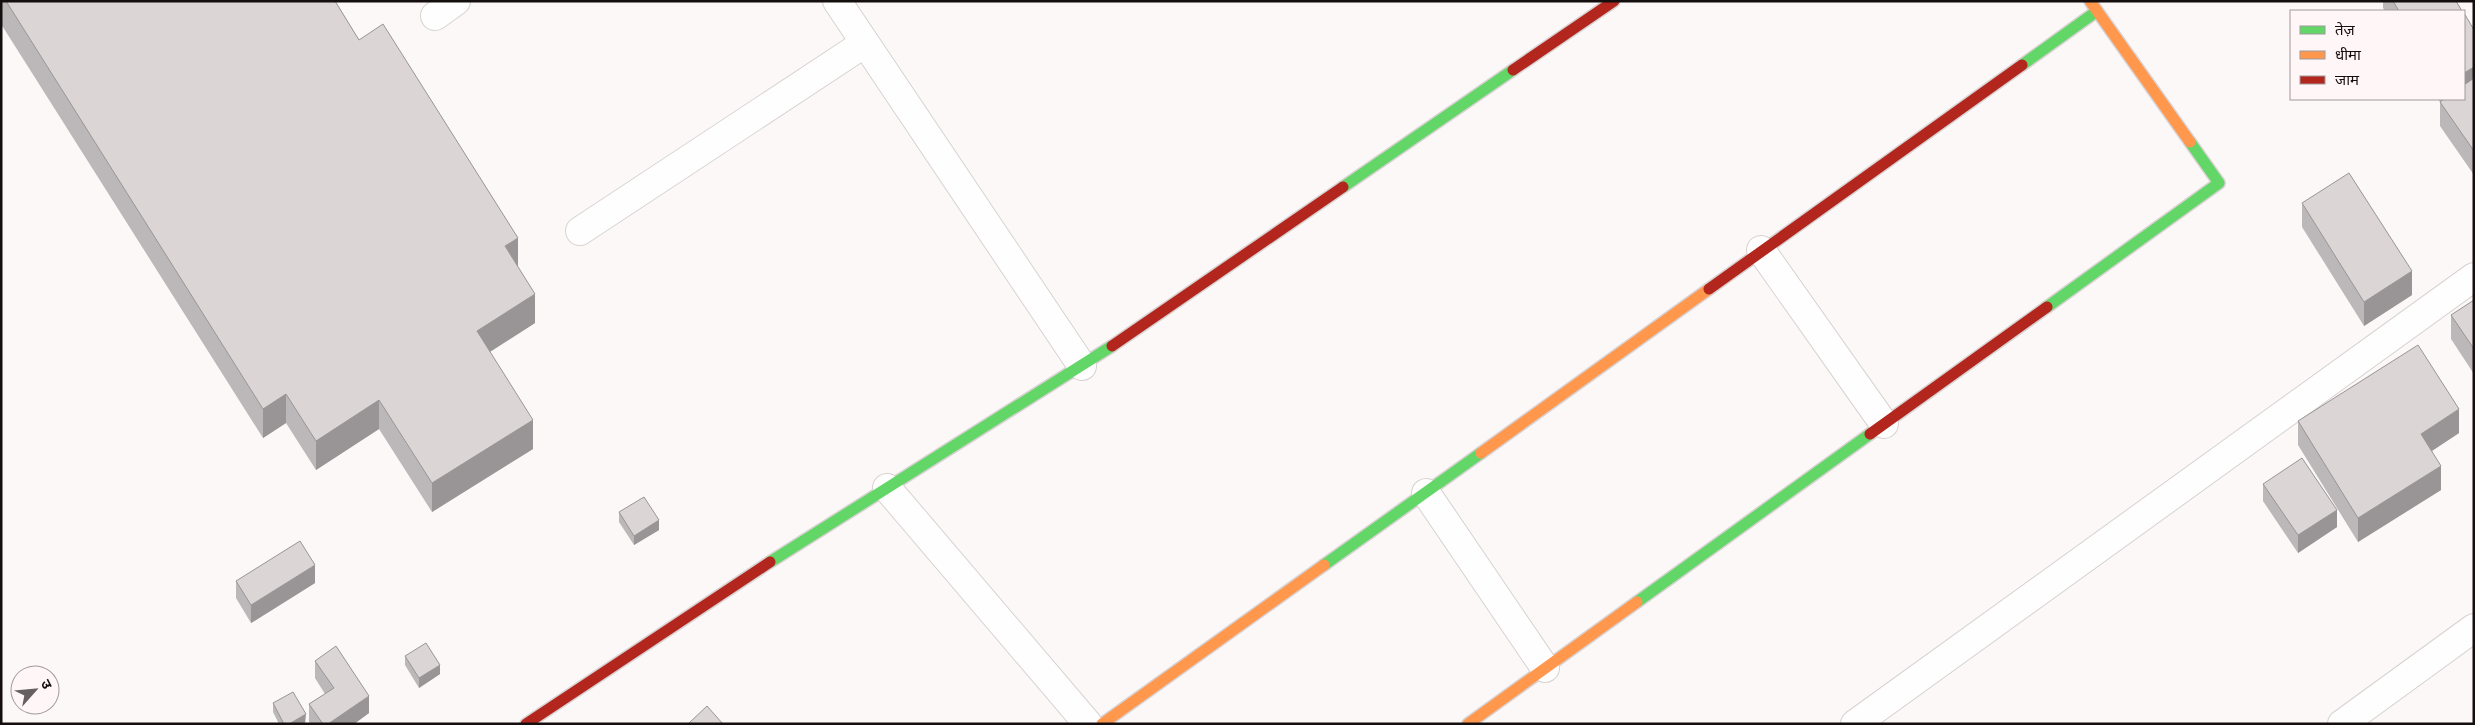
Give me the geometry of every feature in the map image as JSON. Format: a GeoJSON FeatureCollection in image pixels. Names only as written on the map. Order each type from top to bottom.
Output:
{"type":"FeatureCollection","features":[{"type":"Feature","properties":{"kind":"street"},"geometry":{"type":"LineString","coordinates":[[837,1],[1082,366]]}},
{"type":"Feature","properties":{"kind":"street"},"geometry":{"type":"LineString","coordinates":[[526,724],[749,575],[1082,366],[1614,1]]}},
{"type":"Feature","properties":{"kind":"street"},"geometry":{"type":"LineString","coordinates":[[1102,724],[1426,493],[2093,6],[2219,183],[1468,724]]}},
{"type":"Feature","properties":{"kind":"street"},"geometry":{"type":"LineString","coordinates":[[580,231],[865,43]]}},
{"type":"Feature","properties":{"kind":"street"},"geometry":{"type":"LineString","coordinates":[[1761,250],[1884,424]]}},
{"type":"Feature","properties":{"kind":"street"},"geometry":{"type":"LineString","coordinates":[[1855,724],[2474,277]]}},
{"type":"Feature","properties":{"kind":"street"},"geometry":{"type":"LineString","coordinates":[[887,488],[1088,724]]}},
{"type":"Feature","properties":{"kind":"street"},"geometry":{"type":"LineString","coordinates":[[1426,493],[1545,668]]}},
{"type":"Feature","properties":{"kind":"street"},"geometry":{"type":"LineString","coordinates":[[2342,724],[2474,628]]}},
{"type":"Feature","properties":{"kind":"building"},"geometry":{"type":"Polygon","coordinates":[[[6,1],[335,1],[359,40],[383,24],[518,238],[505,246],[535,294],[477,331],[533,420],[432,483],[379,400],[316,441],[286,394],[263,409],[6,1]]]}},
{"type":"Feature","properties":{"kind":"building"},"geometry":{"type":"Polygon","coordinates":[[[2393,1],[2456,1],[2461,10],[2398,10],[2393,1]]]}},
{"type":"Feature","properties":{"kind":"building"},"geometry":{"type":"Polygon","coordinates":[[[2465,15],[2474,30],[2474,67],[2465,72],[2465,15]]]}},
{"type":"Feature","properties":{"kind":"building"},"geometry":{"type":"Polygon","coordinates":[[[2474,78],[2474,151],[2440,102],[2443,100],[2465,100],[2465,84],[2474,78]]]}},
{"type":"Feature","properties":{"kind":"building"},"geometry":{"type":"Polygon","coordinates":[[[2349,173],[2412,271],[2364,302],[2302,203],[2349,173]]]}},
{"type":"Feature","properties":{"kind":"building"},"geometry":{"type":"Polygon","coordinates":[[[2474,300],[2474,349],[2451,315],[2474,300]]]}},
{"type":"Feature","properties":{"kind":"building"},"geometry":{"type":"Polygon","coordinates":[[[2418,345],[2459,409],[2421,434],[2441,466],[2358,518],[2298,421],[2418,345]]]}},
{"type":"Feature","properties":{"kind":"building"},"geometry":{"type":"Polygon","coordinates":[[[2302,458],[2337,510],[2298,535],[2263,484],[2302,458]]]}},
{"type":"Feature","properties":{"kind":"building"},"geometry":{"type":"Polygon","coordinates":[[[644,497],[659,520],[634,536],[619,512],[644,497]]]}},
{"type":"Feature","properties":{"kind":"building"},"geometry":{"type":"Polygon","coordinates":[[[300,541],[315,565],[251,605],[236,581],[300,541]]]}},
{"type":"Feature","properties":{"kind":"building"},"geometry":{"type":"Polygon","coordinates":[[[426,643],[440,665],[419,678],[405,656],[426,643]]]}},
{"type":"Feature","properties":{"kind":"building"},"geometry":{"type":"Polygon","coordinates":[[[336,646],[369,696],[328,724],[323,724],[309,704],[334,688],[315,661],[336,646]]]}},
{"type":"Feature","properties":{"kind":"building"},"geometry":{"type":"Polygon","coordinates":[[[293,692],[306,714],[289,724],[284,724],[273,703],[293,692]]]}},
{"type":"Feature","properties":{"kind":"building"},"geometry":{"type":"Polygon","coordinates":[[[707,706],[723,724],[688,724],[707,706]]]}},
{"type":"Feature","properties":{"kind":"traffic: fast"},"geometry":{"type":"LineString","coordinates":[[2022,65],[2097,11]]}},
{"type":"Feature","properties":{"kind":"traffic: fast"},"geometry":{"type":"LineString","coordinates":[[1343,187],[1513,70]]}},
{"type":"Feature","properties":{"kind":"traffic: fast"},"geometry":{"type":"LineString","coordinates":[[2047,307],[2219,183],[2190,142]]}},
{"type":"Feature","properties":{"kind":"traffic: fast"},"geometry":{"type":"LineString","coordinates":[[770,562],[1112,346]]}},
{"type":"Feature","properties":{"kind":"traffic: fast"},"geometry":{"type":"LineString","coordinates":[[1637,602],[1870,434]]}},
{"type":"Feature","properties":{"kind":"traffic: fast"},"geometry":{"type":"LineString","coordinates":[[1324,565],[1481,453]]}},
{"type":"Feature","properties":{"kind":"traffic: slow"},"geometry":{"type":"LineString","coordinates":[[2090,1],[2190,142]]}},
{"type":"Feature","properties":{"kind":"traffic: slow"},"geometry":{"type":"LineString","coordinates":[[1481,453],[1709,289]]}},
{"type":"Feature","properties":{"kind":"traffic: slow"},"geometry":{"type":"LineString","coordinates":[[1102,724],[1324,565]]}},
{"type":"Feature","properties":{"kind":"traffic: slow"},"geometry":{"type":"LineString","coordinates":[[1468,724],[1637,602]]}},
{"type":"Feature","properties":{"kind":"traffic: jam"},"geometry":{"type":"LineString","coordinates":[[1513,70],[1614,1]]}},
{"type":"Feature","properties":{"kind":"traffic: jam"},"geometry":{"type":"LineString","coordinates":[[1709,289],[2022,65]]}},
{"type":"Feature","properties":{"kind":"traffic: jam"},"geometry":{"type":"LineString","coordinates":[[1112,346],[1343,187]]}},
{"type":"Feature","properties":{"kind":"traffic: jam"},"geometry":{"type":"LineString","coordinates":[[1870,434],[2047,307]]}},
{"type":"Feature","properties":{"kind":"traffic: jam"},"geometry":{"type":"LineString","coordinates":[[526,724],[770,562]]}}]}
